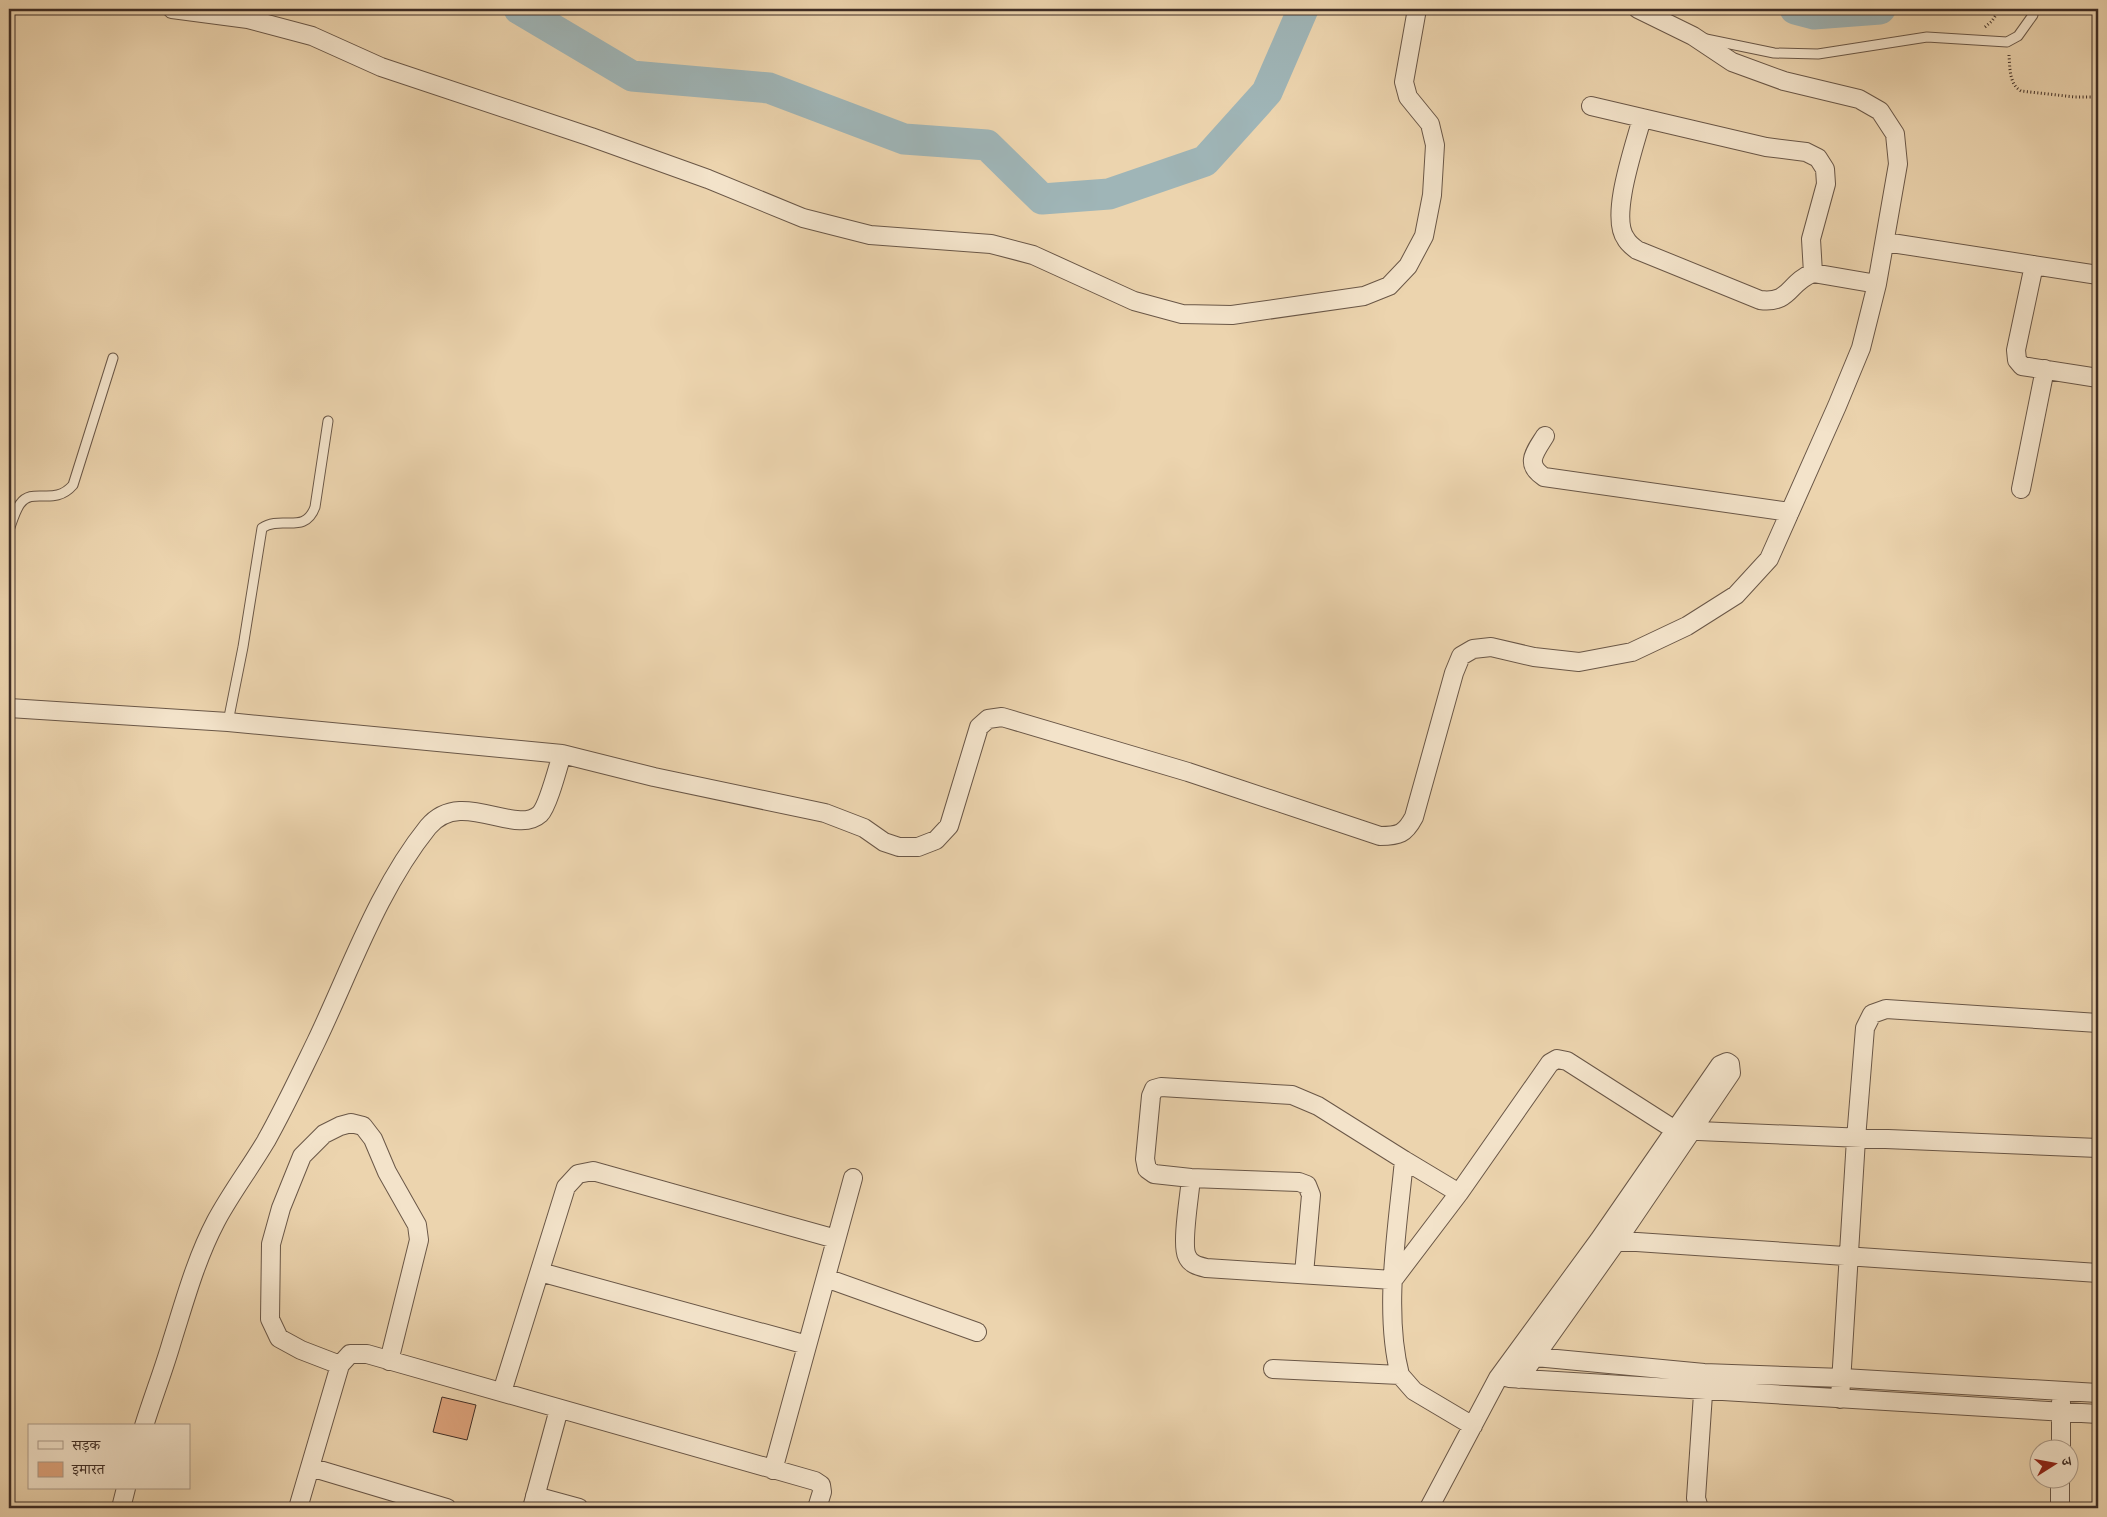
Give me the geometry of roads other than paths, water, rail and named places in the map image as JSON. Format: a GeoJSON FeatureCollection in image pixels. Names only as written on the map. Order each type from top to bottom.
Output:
{"type":"FeatureCollection","features":[{"type":"Feature","properties":{"kind":"street"},"geometry":{"type":"LineString","coordinates":[[172,9],[248,19],[312,36],[381,66],[708,179],[803,218],[870,235],[991,244],[1033,255],[1134,301],[1182,314],[1232,315],[1364,296],[1388,286],[1408,266],[1424,236],[1432,195],[1435,145],[1430,124],[1408,97],[1404,82],[1417,9]]}},
{"type":"Feature","properties":{"kind":"street"},"geometry":{"type":"LineString","coordinates":[[9,708],[228,722],[562,754],[654,777],[825,813],[864,828],[899,847],[918,847],[936,840],[949,826],[979,727],[988,719],[1002,718],[1188,772],[1380,836],[1395,836],[1407,830],[1414,817],[1454,673],[1461,656],[1473,649],[1491,648],[1534,657],[1579,662],[1632,652],[1687,626],[1736,595],[1769,559],[1861,348],[1877,284],[1898,164],[1895,134],[1880,111],[1860,99],[1784,81],[1732,62],[1693,36],[1638,9]]}},
{"type":"Feature","properties":{"kind":"street"},"geometry":{"type":"LineString","coordinates":[[1591,106],[1766,147],[1806,152],[1818,158],[1825,169],[1826,184],[1811,239],[1813,273]]}},
{"type":"Feature","properties":{"kind":"street"},"geometry":{"type":"LineString","coordinates":[[1642,118],[1622,196],[1619,219],[1624,238],[1637,250],[1760,300],[1772,302],[1781,299],[1803,277],[1813,273],[1877,284]]}},
{"type":"Feature","properties":{"kind":"street"},"geometry":{"type":"LineString","coordinates":[[1885,242],[2098,275]]}},
{"type":"Feature","properties":{"kind":"street"},"geometry":{"type":"LineString","coordinates":[[2034,265],[2016,350],[2017,360],[2022,366],[2098,378]]}},
{"type":"Feature","properties":{"kind":"street"},"geometry":{"type":"LineString","coordinates":[[2021,489],[2045,370]]}},
{"type":"Feature","properties":{"kind":"street"},"geometry":{"type":"LineString","coordinates":[[1545,436],[1534,453],[1532,463],[1535,472],[1544,477],[1790,512]]}},
{"type":"Feature","properties":{"kind":"street"},"geometry":{"type":"LineString","coordinates":[[145,1424],[172,1343],[191,1278],[213,1229],[267,1139],[398,870],[428,827],[437,818],[449,812],[464,811],[520,820],[532,819],[541,813],[562,754]]}},
{"type":"Feature","properties":{"kind":"street"},"geometry":{"type":"LineString","coordinates":[[1840,1398],[1865,1028],[1872,1014],[1886,1010],[2098,1022]]}},
{"type":"Feature","properties":{"kind":"street"},"geometry":{"type":"LineString","coordinates":[[1393,1280],[1459,1193],[1550,1063],[1557,1059],[1567,1061],[1675,1130],[2098,1148]]}},
{"type":"Feature","properties":{"kind":"street"},"geometry":{"type":"LineString","coordinates":[[1429,1508],[1498,1378],[1599,1240],[1720,1064],[1727,1062],[1732,1067],[1731,1073],[1693,1131],[1618,1241],[1519,1379]]}},
{"type":"Feature","properties":{"kind":"street"},"geometry":{"type":"LineString","coordinates":[[1304,1274],[1311,1195],[1306,1185],[1299,1182],[1192,1178],[1154,1174],[1147,1169],[1145,1160],[1151,1096],[1154,1089],[1161,1087],[1292,1095],[1318,1106],[1459,1193]]}},
{"type":"Feature","properties":{"kind":"street"},"geometry":{"type":"LineString","coordinates":[[340,1365],[301,1350],[279,1338],[270,1318],[271,1244],[281,1208],[302,1156],[324,1134],[351,1123],[363,1126],[373,1139],[387,1172],[417,1226],[419,1240],[389,1361]]}},
{"type":"Feature","properties":{"kind":"street"},"geometry":{"type":"LineString","coordinates":[[1404,1160],[1393,1280],[1394,1352],[1400,1375],[1414,1391],[1473,1426]]}},
{"type":"Feature","properties":{"kind":"street"},"geometry":{"type":"LineString","coordinates":[[502,1392],[566,1187],[578,1174],[593,1171],[836,1239]]}},
{"type":"Feature","properties":{"kind":"street"},"geometry":{"type":"LineString","coordinates":[[773,1470],[853,1178]]}},
{"type":"Feature","properties":{"kind":"street"},"geometry":{"type":"LineString","coordinates":[[1192,1178],[1185,1244],[1186,1256],[1193,1264],[1206,1268],[1393,1280]]}},
{"type":"Feature","properties":{"kind":"street"},"geometry":{"type":"LineString","coordinates":[[1599,1240],[1850,1255],[2098,1273]]}},
{"type":"Feature","properties":{"kind":"street"},"geometry":{"type":"LineString","coordinates":[[540,1272],[807,1345]]}},
{"type":"Feature","properties":{"kind":"street"},"geometry":{"type":"LineString","coordinates":[[826,1278],[977,1332]]}},
{"type":"Feature","properties":{"kind":"street"},"geometry":{"type":"LineString","coordinates":[[298,1508],[340,1365],[350,1354],[367,1354],[815,1481],[821,1485],[822,1492],[817,1508]]}},
{"type":"Feature","properties":{"kind":"street"},"geometry":{"type":"LineString","coordinates":[[1515,1355],[1704,1382],[1840,1398],[2098,1414]]}},
{"type":"Feature","properties":{"kind":"street"},"geometry":{"type":"LineString","coordinates":[[1273,1369],[1400,1375]]}},
{"type":"Feature","properties":{"kind":"street"},"geometry":{"type":"LineString","coordinates":[[1498,1378],[1704,1382],[1842,1378],[2098,1393]]}},
{"type":"Feature","properties":{"kind":"street"},"geometry":{"type":"LineString","coordinates":[[1699,1508],[1696,1498],[1704,1382]]}},
{"type":"Feature","properties":{"kind":"street"},"geometry":{"type":"LineString","coordinates":[[2060,1440],[2061,1391]]}},
{"type":"Feature","properties":{"kind":"street"},"geometry":{"type":"LineString","coordinates":[[559,1409],[533,1502],[579,1508]]}},
{"type":"Feature","properties":{"kind":"street"},"geometry":{"type":"LineString","coordinates":[[310,1467],[447,1508]]}},
{"type":"Feature","properties":{"kind":"street"},"geometry":{"type":"LineString","coordinates":[[122,1508],[126,1490]]}},
{"type":"Feature","properties":{"kind":"street"},"geometry":{"type":"LineString","coordinates":[[2060,1490],[2060,1508]]}},
{"type":"Feature","properties":{"kind":"lane"},"geometry":{"type":"LineString","coordinates":[[1693,36],[1774,53],[1818,54],[1927,37],[1971,38],[2007,42],[2018,36],[2033,14]]}},
{"type":"Feature","properties":{"kind":"lane"},"geometry":{"type":"LineString","coordinates":[[9,530],[19,505],[25,498],[55,496],[66,493],[73,485],[113,358]]}},
{"type":"Feature","properties":{"kind":"lane"},"geometry":{"type":"LineString","coordinates":[[228,722],[243,647],[262,528],[269,523],[296,523],[307,520],[312,515],[315,507],[328,422]]}},
{"type":"Feature","properties":{"kind":"waterway"},"geometry":{"type":"LineString","coordinates":[[519,9],[632,76],[769,88],[904,139],[987,145],[1042,199],[1109,194],[1205,161],[1267,92],[1303,9]]}},
{"type":"Feature","properties":{"kind":"waterway"},"geometry":{"type":"LineString","coordinates":[[1795,9],[1814,14],[1880,9]]}}]}
